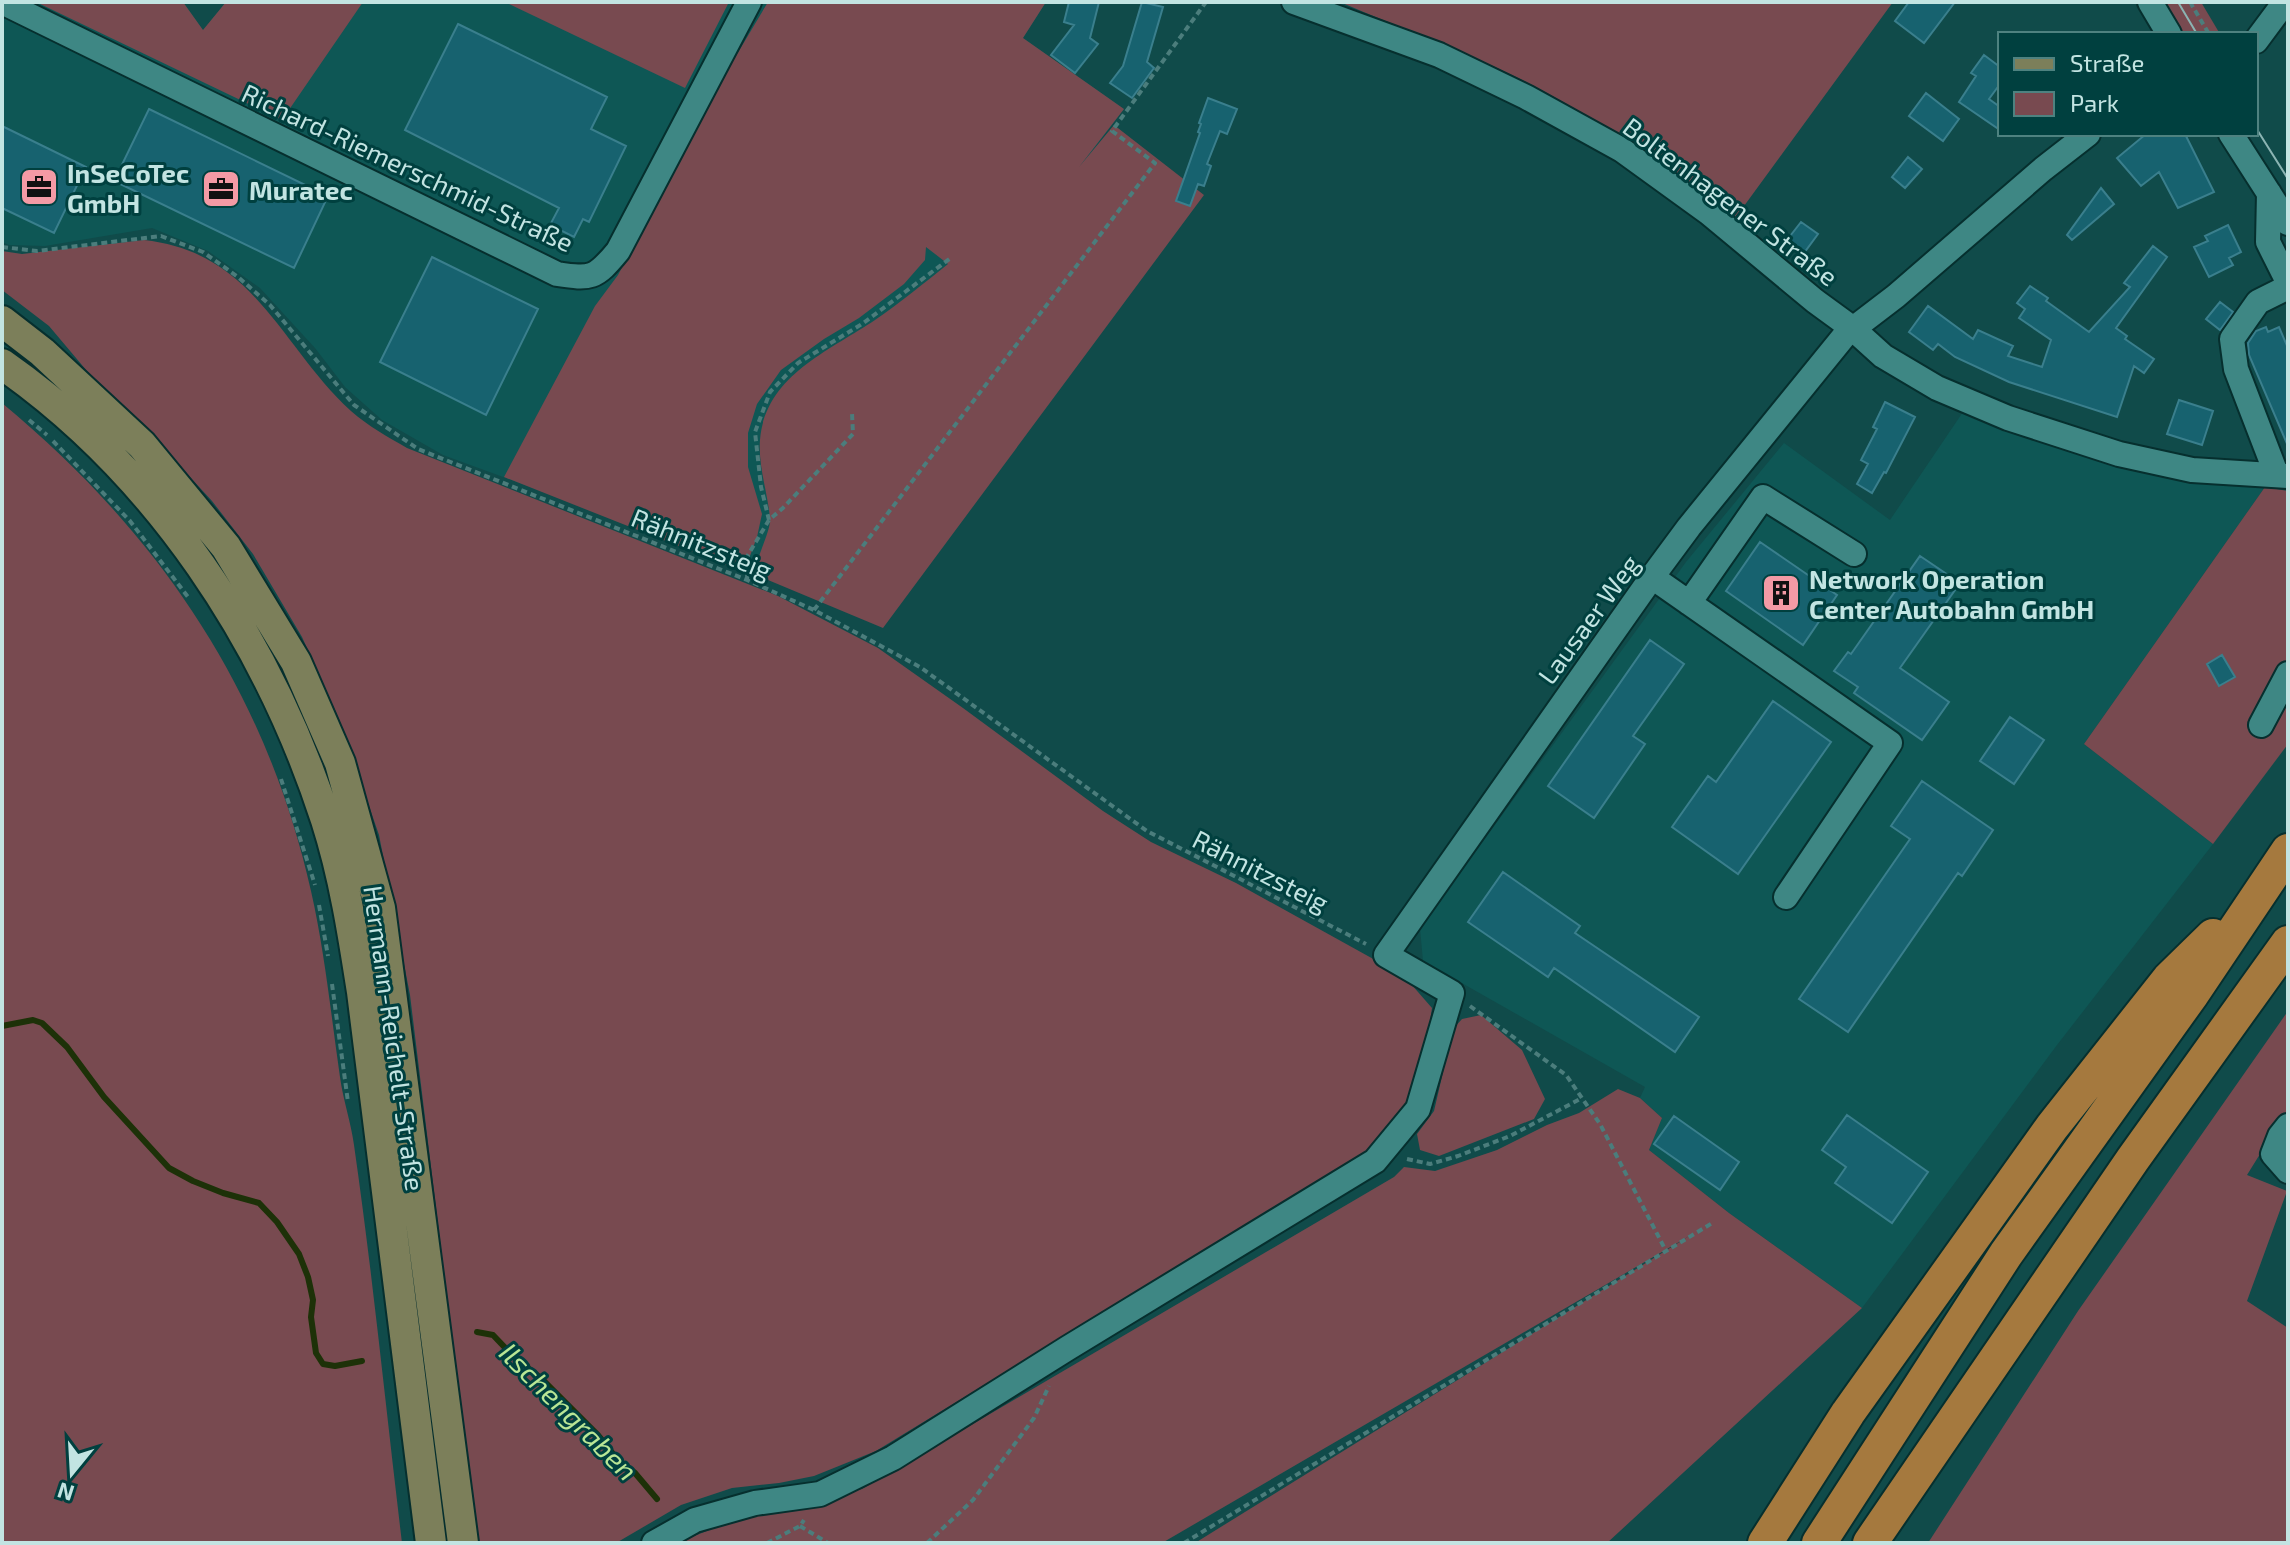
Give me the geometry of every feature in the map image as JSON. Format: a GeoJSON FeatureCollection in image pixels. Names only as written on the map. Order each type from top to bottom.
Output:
{"type":"FeatureCollection","features":[{"type":"Feature","properties":{"kind":"highway"},"geometry":{"type":"LineString","coordinates":[[1819,1543],[2006,1254],[2192,994],[2288,851]]}},
{"type":"Feature","properties":{"kind":"highway"},"geometry":{"type":"LineString","coordinates":[[1765,1543],[1856,1402],[2052,1127],[2169,979],[2265,885]]}},
{"type":"Feature","properties":{"kind":"highway"},"geometry":{"type":"LineString","coordinates":[[1870,1543],[2133,1159],[2288,943]]}},
{"type":"Feature","properties":{"kind":"main road","name":"Hermann-Reichelt-Straße"},"geometry":{"type":"LineString","coordinates":[[2,321],[42,352],[142,445],[226,547],[296,662],[340,763],[380,908],[463,1543]]}},
{"type":"Feature","properties":{"kind":"main road","name":"Hermann-Reichelt-Straße"},"geometry":{"type":"LineString","coordinates":[[2,364],[76,423],[121,468],[202,566],[269,679],[310,772],[327,822],[349,912],[362,992],[431,1543]]}},
{"type":"Feature","properties":{"kind":"street","name":"Richard-Riemerschmid-Straße"},"geometry":{"type":"LineString","coordinates":[[2,2],[557,274],[587,278],[604,268],[618,251],[749,2]]}},
{"type":"Feature","properties":{"kind":"street","name":"Boltenhagener Straße"},"geometry":{"type":"LineString","coordinates":[[1294,2],[1439,55],[1526,97],[1622,150],[1709,213],[1883,356],[1937,388],[2008,418],[2119,454],[2192,470],[2281,475]]}},
{"type":"Feature","properties":{"kind":"street"},"geometry":{"type":"LineString","coordinates":[[2150,2],[2168,32]]}},
{"type":"Feature","properties":{"kind":"street"},"geometry":{"type":"LineString","coordinates":[[2258,38],[2285,2]]}},
{"type":"Feature","properties":{"kind":"street"},"geometry":{"type":"LineString","coordinates":[[1852,328],[1896,296],[2086,136]]}},
{"type":"Feature","properties":{"kind":"street"},"geometry":{"type":"LineString","coordinates":[[2232,136],[2288,223]]}},
{"type":"Feature","properties":{"kind":"street"},"geometry":{"type":"LineString","coordinates":[[2269,193],[2268,242],[2288,285],[2258,302],[2232,339],[2236,369],[2274,468],[2281,475]]}},
{"type":"Feature","properties":{"kind":"street","name":"Lausaer Weg"},"geometry":{"type":"LineString","coordinates":[[1386,955],[1689,527],[1852,328]]}},
{"type":"Feature","properties":{"kind":"street"},"geometry":{"type":"LineString","coordinates":[[1689,603],[1763,497],[1854,554]]}},
{"type":"Feature","properties":{"kind":"street"},"geometry":{"type":"LineString","coordinates":[[1652,577],[1890,743],[1786,897]]}},
{"type":"Feature","properties":{"kind":"street"},"geometry":{"type":"LineString","coordinates":[[2261,725],[2288,674]]}},
{"type":"Feature","properties":{"kind":"street"},"geometry":{"type":"LineString","coordinates":[[654,1543],[695,1520],[755,1503],[820,1494],[893,1458],[1375,1161],[1418,1109],[1452,993],[1386,955]]}},
{"type":"Feature","properties":{"kind":"street"},"geometry":{"type":"LineString","coordinates":[[2288,1126],[2273,1154],[2288,1171]]}},
{"type":"Feature","properties":{"kind":"path"},"geometry":{"type":"LineString","coordinates":[[814,610],[1155,163],[1112,131],[1206,2]]}},
{"type":"Feature","properties":{"kind":"path"},"geometry":{"type":"LineString","coordinates":[[2190,2],[2208,32]]}},
{"type":"Feature","properties":{"kind":"path","name":"Rähnitzsteig"},"geometry":{"type":"LineString","coordinates":[[2,247],[37,251],[161,236],[203,252],[270,305],[354,405],[418,449],[747,580],[814,610],[920,667],[1147,831],[1386,955]]}},
{"type":"Feature","properties":{"kind":"path"},"geometry":{"type":"LineString","coordinates":[[769,520],[761,487],[755,432],[770,392],[798,363],[862,324],[952,257]]}},
{"type":"Feature","properties":{"kind":"path"},"geometry":{"type":"LineString","coordinates":[[747,580],[748,555],[769,520],[853,434],[852,413]]}},
{"type":"Feature","properties":{"kind":"path"},"geometry":{"type":"LineString","coordinates":[[27,418],[130,521],[194,606]]}},
{"type":"Feature","properties":{"kind":"path"},"geometry":{"type":"LineString","coordinates":[[279,773],[316,891]]}},
{"type":"Feature","properties":{"kind":"path"},"geometry":{"type":"LineString","coordinates":[[319,905],[329,959]]}},
{"type":"Feature","properties":{"kind":"path"},"geometry":{"type":"LineString","coordinates":[[331,973],[351,1112]]}},
{"type":"Feature","properties":{"kind":"path"},"geometry":{"type":"LineString","coordinates":[[1452,993],[1566,1075],[1600,1124],[1666,1251]]}},
{"type":"Feature","properties":{"kind":"path"},"geometry":{"type":"LineString","coordinates":[[1384,1150],[1396,1157],[1430,1164],[1510,1136],[1582,1098]]}},
{"type":"Feature","properties":{"kind":"path"},"geometry":{"type":"LineString","coordinates":[[1184,1543],[1714,1222]]}},
{"type":"Feature","properties":{"kind":"path"},"geometry":{"type":"LineString","coordinates":[[927,1543],[973,1500],[1034,1418],[1068,1348]]}},
{"type":"Feature","properties":{"kind":"path"},"geometry":{"type":"LineString","coordinates":[[767,1543],[800,1526],[828,1543]]}},
{"type":"Feature","properties":{"kind":"shaded area"},"geometry":{"type":"Polygon","coordinates":[[[2,2],[183,2],[203,30],[226,2],[1046,2],[1023,38],[1124,109],[768,580],[741,564],[443,455],[382,420],[345,387],[315,348],[260,288],[208,251],[152,228],[45,246],[2,242],[2,2]]]}},
{"type":"Feature","properties":{"kind":"shaded area"},"geometry":{"type":"Polygon","coordinates":[[[1963,412],[2058,447],[2169,474],[2265,487],[2084,744],[2213,844],[2057,1045],[1862,1308],[1729,1213],[1649,1150],[1662,1118],[1640,1098],[1645,1087],[1423,961],[1420,928],[1686,562],[1784,443],[1890,520],[1963,412]]]}},
{"type":"Feature","properties":{"kind":"green space"},"geometry":{"type":"Polygon","coordinates":[[[36,2],[183,2],[203,30],[226,2],[363,2],[282,120],[36,2]]]}},
{"type":"Feature","properties":{"kind":"green space"},"geometry":{"type":"Polygon","coordinates":[[[505,2],[729,2],[685,88],[505,2]]]}},
{"type":"Feature","properties":{"kind":"green space"},"geometry":{"type":"Polygon","coordinates":[[[768,2],[1046,2],[1023,38],[1124,109],[1079,167],[1114,125],[1204,195],[883,628],[755,572],[770,519],[760,460],[760,440],[764,418],[786,382],[948,264],[926,247],[925,260],[904,284],[781,370],[757,404],[748,433],[748,467],[762,514],[744,572],[504,477],[595,306],[618,275],[721,81],[768,2]]]}},
{"type":"Feature","properties":{"kind":"green space"},"geometry":{"type":"Polygon","coordinates":[[[1340,2],[1893,2],[1736,217],[1628,142],[1543,91],[1340,2]]]}},
{"type":"Feature","properties":{"kind":"green space"},"geometry":{"type":"Polygon","coordinates":[[[2163,2],[2201,2],[2219,32],[2181,32],[2163,2]]]}},
{"type":"Feature","properties":{"kind":"green space"},"geometry":{"type":"Polygon","coordinates":[[[144,240],[182,248],[213,263],[240,282],[351,411],[393,440],[778,596],[878,648],[1103,811],[1151,842],[1236,883],[1404,976],[1432,1008],[1424,1060],[1402,1118],[1373,1150],[1186,1267],[876,1451],[814,1476],[732,1488],[681,1505],[616,1543],[477,1543],[410,995],[379,835],[339,719],[302,637],[253,554],[212,501],[87,371],[49,326],[2,290],[2,251],[22,254],[144,240]]]}},
{"type":"Feature","properties":{"kind":"green space"},"geometry":{"type":"Polygon","coordinates":[[[2,403],[59,453],[110,506],[157,562],[198,621],[235,683],[266,749],[291,818],[316,914],[341,1086],[354,1145],[402,1543],[2,1543],[2,403]]]}},
{"type":"Feature","properties":{"kind":"green space"},"geometry":{"type":"Polygon","coordinates":[[[2265,487],[2288,491],[2288,744],[2213,844],[2084,744],[2265,487]]]}},
{"type":"Feature","properties":{"kind":"green space"},"geometry":{"type":"Polygon","coordinates":[[[2288,1011],[2288,1109],[2247,1175],[2287,1191],[2247,1301],[2288,1328],[2288,1543],[1928,1543],[2078,1311],[2288,1011]]]}},
{"type":"Feature","properties":{"kind":"green space"},"geometry":{"type":"Polygon","coordinates":[[[1481,1015],[1522,1050],[1545,1099],[1534,1119],[1439,1156],[1420,1150],[1417,1134],[1434,1111],[1453,1029],[1462,1019],[1481,1015]]]}},
{"type":"Feature","properties":{"kind":"green space"},"geometry":{"type":"Polygon","coordinates":[[[1618,1089],[1640,1098],[1662,1118],[1649,1150],[1729,1213],[1862,1308],[1607,1543],[1195,1543],[1691,1235],[1162,1543],[681,1543],[758,1511],[862,1489],[1394,1177],[1404,1167],[1435,1171],[1497,1150],[1579,1113],[1618,1089]]]}},
{"type":"Feature","properties":{"kind":"building"},"geometry":{"type":"Polygon","coordinates":[[[1069,2],[1099,2],[1090,38],[1098,44],[1075,73],[1051,55],[1074,25],[1064,22],[1069,2]]]}},
{"type":"Feature","properties":{"kind":"building"},"geometry":{"type":"Polygon","coordinates":[[[1142,2],[1163,7],[1147,62],[1154,68],[1132,98],[1110,83],[1123,66],[1142,2]]]}},
{"type":"Feature","properties":{"kind":"building"},"geometry":{"type":"Polygon","coordinates":[[[1909,2],[1955,2],[1924,43],[1895,21],[1909,2]]]}},
{"type":"Feature","properties":{"kind":"building"},"geometry":{"type":"Polygon","coordinates":[[[458,24],[607,97],[591,129],[626,146],[589,222],[583,219],[574,237],[550,225],[559,208],[405,130],[458,24]]]}},
{"type":"Feature","properties":{"kind":"building"},"geometry":{"type":"Polygon","coordinates":[[[1984,55],[1998,66],[1998,87],[1989,99],[1998,106],[1998,129],[1959,102],[1976,76],[1971,73],[1984,55]]]}},
{"type":"Feature","properties":{"kind":"building"},"geometry":{"type":"Polygon","coordinates":[[[1926,93],[1959,119],[1943,141],[1909,116],[1926,93]]]}},
{"type":"Feature","properties":{"kind":"building"},"geometry":{"type":"Polygon","coordinates":[[[1208,98],[1237,109],[1227,134],[1220,131],[1207,164],[1211,166],[1204,186],[1198,184],[1190,206],[1176,201],[1200,133],[1199,123],[1208,98]]]}},
{"type":"Feature","properties":{"kind":"building","name":"Muratec"},"geometry":{"type":"Polygon","coordinates":[[[149,109],[328,196],[294,268],[114,181],[149,109]]]}},
{"type":"Feature","properties":{"kind":"building","name":"InSeCoTec GmbH"},"geometry":{"type":"Polygon","coordinates":[[[2,126],[86,167],[54,233],[2,208],[2,126]]]}},
{"type":"Feature","properties":{"kind":"building"},"geometry":{"type":"Polygon","coordinates":[[[2144,136],[2186,136],[2214,192],[2178,208],[2159,172],[2141,186],[2117,158],[2144,136]]]}},
{"type":"Feature","properties":{"kind":"building"},"geometry":{"type":"Polygon","coordinates":[[[1908,157],[1922,169],[1905,188],[1892,177],[1908,157]]]}},
{"type":"Feature","properties":{"kind":"building"},"geometry":{"type":"Polygon","coordinates":[[[2101,188],[2114,204],[2072,240],[2067,235],[2101,188]]]}},
{"type":"Feature","properties":{"kind":"building"},"geometry":{"type":"Polygon","coordinates":[[[1801,222],[1818,234],[1804,253],[1787,240],[1801,222]]]}},
{"type":"Feature","properties":{"kind":"building"},"geometry":{"type":"Polygon","coordinates":[[[2228,225],[2241,252],[2229,258],[2233,265],[2209,277],[2194,247],[2208,241],[2205,236],[2228,225]]]}},
{"type":"Feature","properties":{"kind":"building"},"geometry":{"type":"Polygon","coordinates":[[[2153,246],[2167,257],[2116,328],[2127,336],[2125,339],[2154,359],[2144,373],[2134,366],[2117,417],[2009,382],[1955,357],[1938,344],[1933,350],[1909,332],[1928,306],[1973,339],[1978,330],[2013,346],[2008,356],[2042,367],[2051,340],[2019,318],[2025,309],[2017,303],[2030,286],[2089,332],[2130,287],[2124,283],[2153,246]]]}},
{"type":"Feature","properties":{"kind":"building"},"geometry":{"type":"Polygon","coordinates":[[[432,257],[538,309],[486,415],[380,362],[432,257]]]}},
{"type":"Feature","properties":{"kind":"building"},"geometry":{"type":"Polygon","coordinates":[[[2220,302],[2233,312],[2220,330],[2206,319],[2220,302]]]}},
{"type":"Feature","properties":{"kind":"building"},"geometry":{"type":"Polygon","coordinates":[[[2266,327],[2268,332],[2279,327],[2288,348],[2288,446],[2249,355],[2248,343],[2256,331],[2266,327]]]}},
{"type":"Feature","properties":{"kind":"building"},"geometry":{"type":"Polygon","coordinates":[[[2179,400],[2213,411],[2202,445],[2167,434],[2179,400]]]}},
{"type":"Feature","properties":{"kind":"building"},"geometry":{"type":"Polygon","coordinates":[[[1885,402],[1915,417],[1872,493],[1857,484],[1868,464],[1861,460],[1877,429],[1873,427],[1885,402]]]}},
{"type":"Feature","properties":{"kind":"building","name":"Network Operation Center Autobahn GmbH"},"geometry":{"type":"Polygon","coordinates":[[[1760,542],[1837,595],[1803,645],[1726,591],[1760,542]]]}},
{"type":"Feature","properties":{"kind":"building"},"geometry":{"type":"Polygon","coordinates":[[[1920,556],[1960,583],[1900,668],[1949,702],[1922,740],[1854,693],[1858,687],[1834,671],[1848,652],[1851,654],[1920,556]]]}},
{"type":"Feature","properties":{"kind":"building"},"geometry":{"type":"Polygon","coordinates":[[[1650,640],[1684,664],[1633,736],[1645,744],[1594,818],[1548,786],[1650,640]]]}},
{"type":"Feature","properties":{"kind":"building"},"geometry":{"type":"Polygon","coordinates":[[[2222,655],[2235,677],[2219,686],[2207,664],[2222,655]]]}},
{"type":"Feature","properties":{"kind":"building"},"geometry":{"type":"Polygon","coordinates":[[[1773,701],[1831,742],[1738,874],[1672,827],[1708,776],[1716,782],[1773,701]]]}},
{"type":"Feature","properties":{"kind":"building"},"geometry":{"type":"Polygon","coordinates":[[[2010,717],[2044,740],[2014,784],[1980,761],[2010,717]]]}},
{"type":"Feature","properties":{"kind":"building"},"geometry":{"type":"Polygon","coordinates":[[[1922,781],[1993,830],[1962,876],[1958,873],[1848,1032],[1799,999],[1910,839],[1891,826],[1922,781]]]}},
{"type":"Feature","properties":{"kind":"building"},"geometry":{"type":"Polygon","coordinates":[[[1503,872],[1580,926],[1575,933],[1699,1017],[1675,1052],[1554,968],[1548,977],[1468,922],[1503,872]]]}},
{"type":"Feature","properties":{"kind":"building"},"geometry":{"type":"Polygon","coordinates":[[[1847,1115],[1928,1172],[1892,1223],[1835,1183],[1846,1167],[1822,1150],[1847,1115]]]}},
{"type":"Feature","properties":{"kind":"building"},"geometry":{"type":"Polygon","coordinates":[[[1674,1116],[1739,1162],[1720,1190],[1654,1144],[1674,1116]]]}},
{"type":"Feature","properties":{"kind":"waterway","name":"Ilschengraben"},"geometry":{"type":"LineString","coordinates":[[2,1026],[33,1020],[42,1023],[67,1047],[104,1097],[169,1168],[223,1193],[259,1203],[277,1222],[299,1254],[313,1300],[311,1317],[316,1353],[323,1364],[335,1366],[362,1361]]}},
{"type":"Feature","properties":{"kind":"waterway","name":"Ilschengraben"},"geometry":{"type":"LineString","coordinates":[[477,1332],[493,1335],[542,1379],[657,1499]]}},
{"type":"Feature","properties":{"kind":"tram line"},"geometry":{"type":"LineString","coordinates":[[2178,2],[2196,32]]}},
{"type":"Feature","properties":{"kind":"tram line"},"geometry":{"type":"LineString","coordinates":[[2258,131],[2288,179]]}},
{"type":"Feature","properties":{"kind":"place","name":"InSeCoTec GmbH"},"geometry":{"type":"Point","coordinates":[39,187]}},
{"type":"Feature","properties":{"kind":"place","name":"Muratec"},"geometry":{"type":"Point","coordinates":[221,189]}},
{"type":"Feature","properties":{"kind":"place","name":"Network Operation Center Autobahn GmbH"},"geometry":{"type":"Point","coordinates":[1781,593]}}]}
